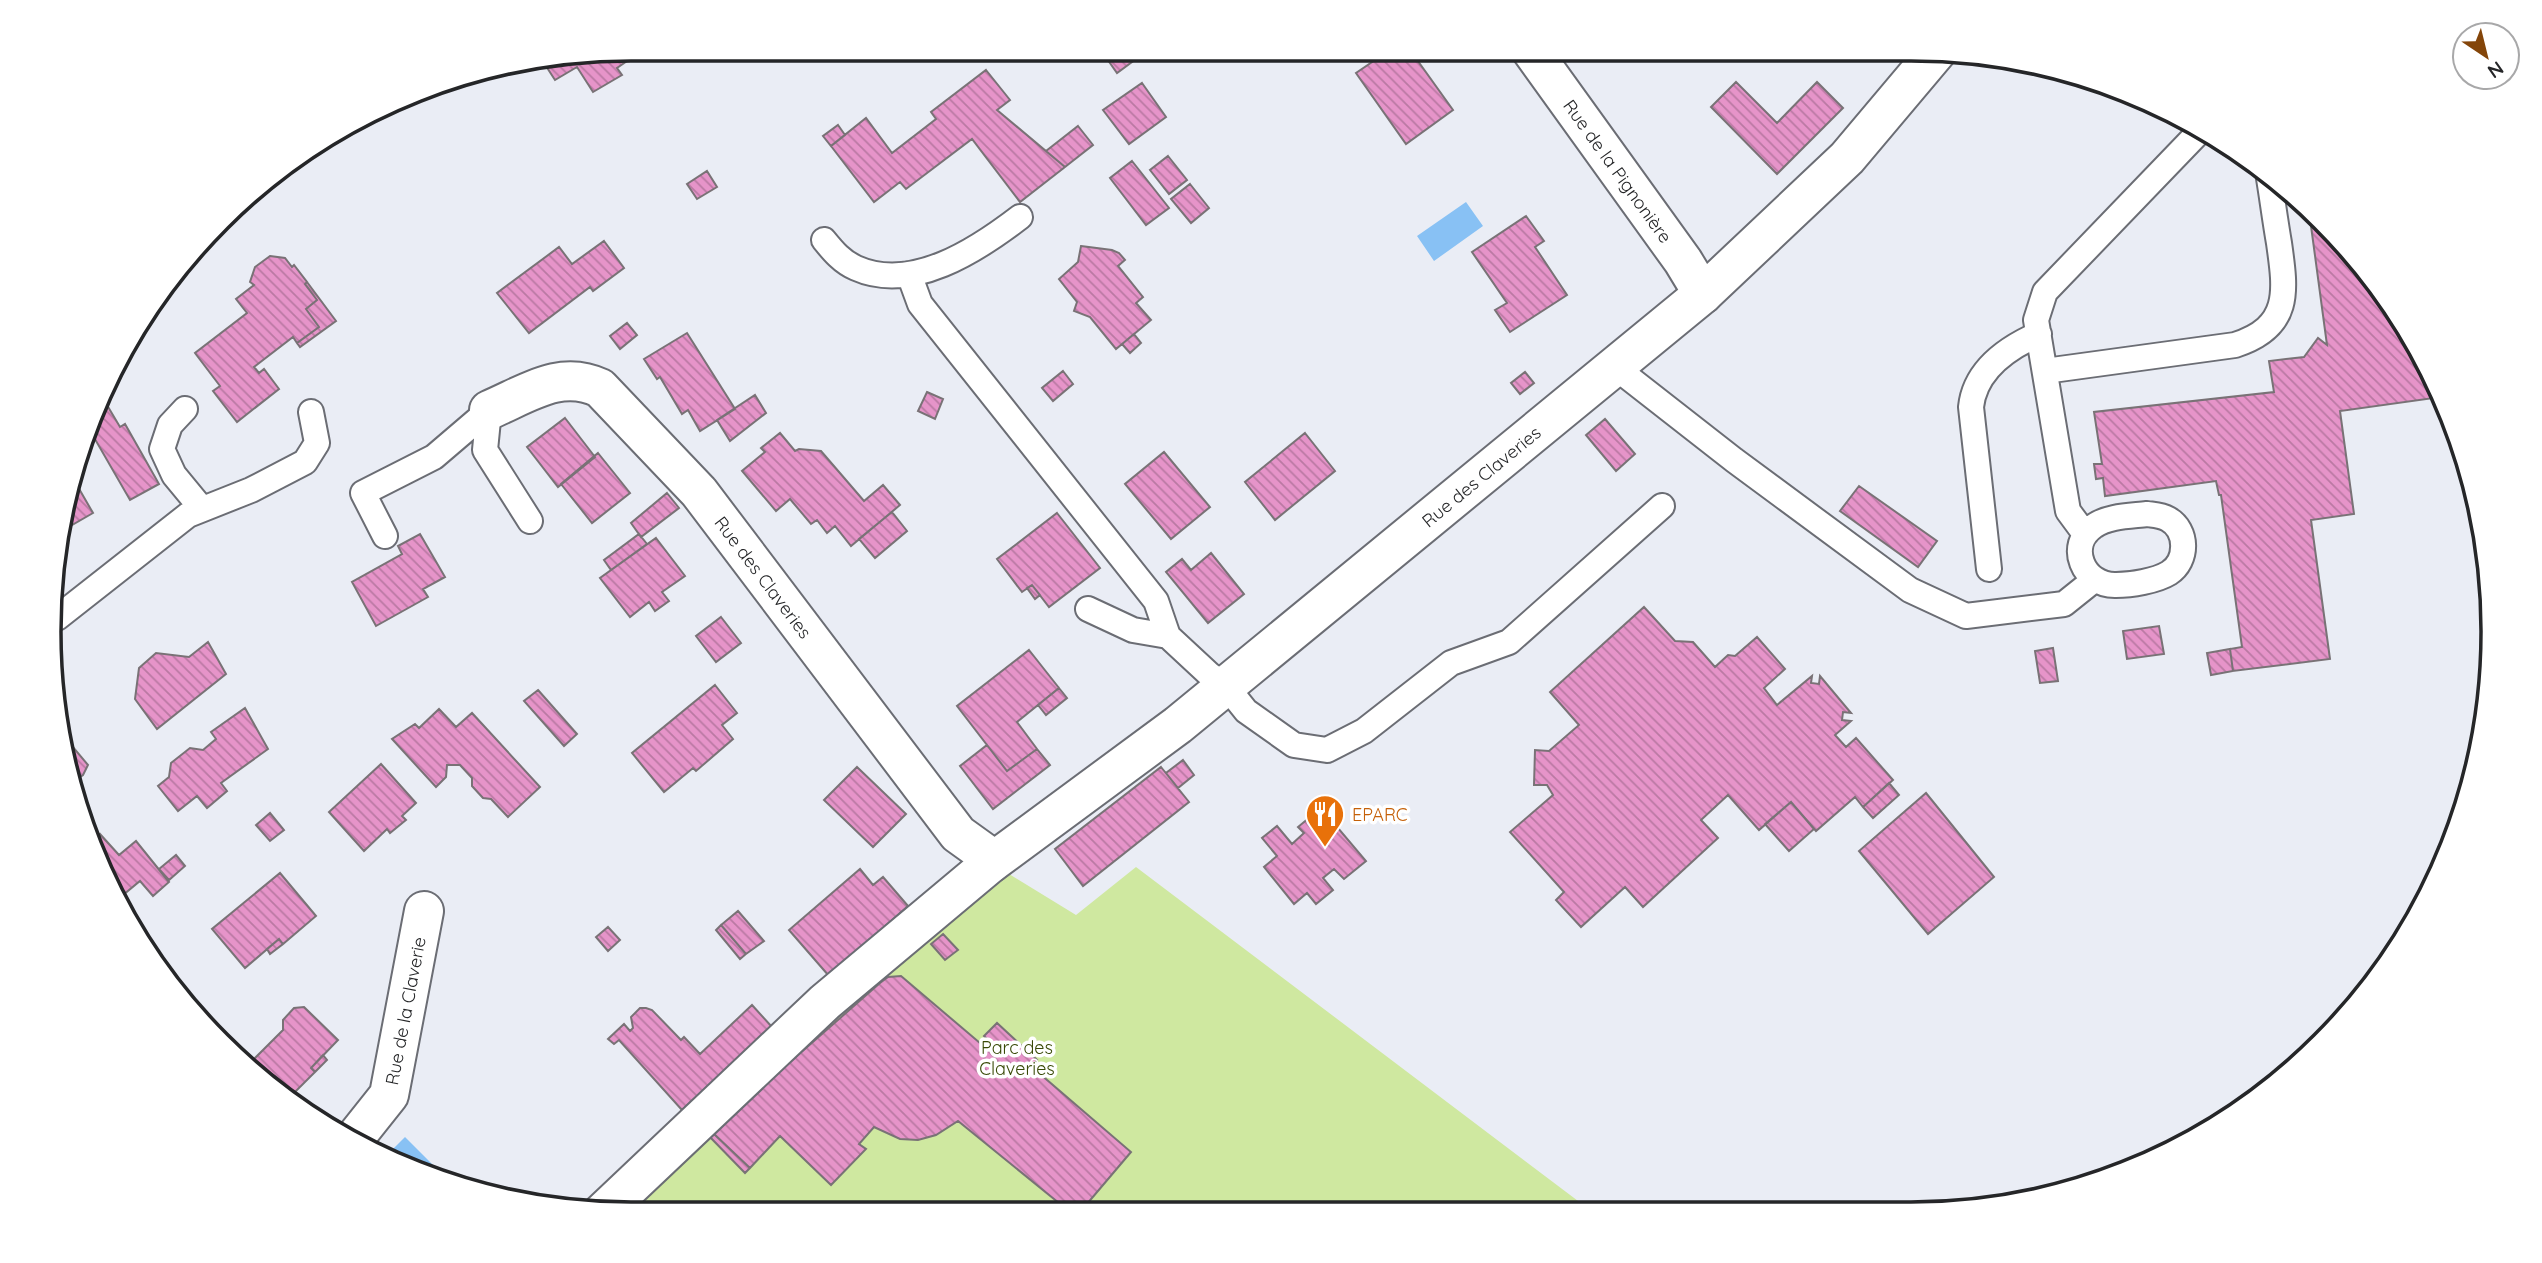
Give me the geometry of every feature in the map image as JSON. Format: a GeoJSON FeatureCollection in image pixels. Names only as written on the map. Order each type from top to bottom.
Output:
{"type":"FeatureCollection","features":[{"type":"Feature","properties":{"kind":"street","name":"Rue de la Pignonière"},"geometry":{"type":"LineString","coordinates":[[1539,61],[1683,261],[1703,294]]}},
{"type":"Feature","properties":{"kind":"street","name":"Rue des Claveries"},"geometry":{"type":"LineString","coordinates":[[614,1202],[825,1002],[991,863],[1226,686],[1703,294],[1847,158],[1928,61]]}},
{"type":"Feature","properties":{"kind":"street","name":"Rue des Claveries"},"geometry":{"type":"LineString","coordinates":[[489,410],[560,380],[586,382],[600,388],[699,492],[958,834],[983,852],[991,863]]}},
{"type":"Feature","properties":{"kind":"street","name":"Rue de la Claverie"},"geometry":{"type":"LineString","coordinates":[[359,1132],[389,1095],[424,911]]}},
{"type":"Feature","properties":{"kind":"lane"},"geometry":{"type":"LineString","coordinates":[[2085,534],[2068,511],[2036,320],[2045,292],[2194,137]]}},
{"type":"Feature","properties":{"kind":"lane"},"geometry":{"type":"LineString","coordinates":[[2045,371],[2235,345],[2251,340],[2265,331],[2276,319],[2284,292],[2270,190]]}},
{"type":"Feature","properties":{"kind":"lane"},"geometry":{"type":"LineString","coordinates":[[824,240],[837,256],[854,268],[874,275],[893,276],[941,264],[969,252],[1020,217]]}},
{"type":"Feature","properties":{"kind":"lane"},"geometry":{"type":"LineString","coordinates":[[909,274],[920,304],[1156,601],[1168,636],[1210,675],[1226,686],[1246,711],[1294,745],[1327,750],[1364,731],[1451,663],[1509,642],[1662,506]]}},
{"type":"Feature","properties":{"kind":"lane"},"geometry":{"type":"LineString","coordinates":[[1989,569],[1971,407],[1973,393],[1984,373],[2000,356],[2018,343],[2039,334]]}},
{"type":"Feature","properties":{"kind":"lane"},"geometry":{"type":"LineString","coordinates":[[1615,367],[1734,460],[1910,590],[1966,616],[2064,604],[2094,580]]}},
{"type":"Feature","properties":{"kind":"lane"},"geometry":{"type":"LineString","coordinates":[[185,409],[170,425],[162,449],[174,475],[202,509]]}},
{"type":"Feature","properties":{"kind":"lane"},"geometry":{"type":"LineString","coordinates":[[489,410],[485,450],[530,521]]}},
{"type":"Feature","properties":{"kind":"lane"},"geometry":{"type":"LineString","coordinates":[[385,536],[363,493],[434,457],[489,410]]}},
{"type":"Feature","properties":{"kind":"lane"},"geometry":{"type":"LineString","coordinates":[[61,614],[188,515],[251,490],[305,462],[317,443],[311,412]]}},
{"type":"Feature","properties":{"kind":"lane"},"geometry":{"type":"LineString","coordinates":[[2147,514],[2159,515],[2179,528],[2183,553],[2178,564],[2168,573],[2117,585],[2105,585],[2094,580],[2085,571],[2080,560],[2080,546],[2085,534],[2095,524],[2147,514]]}},
{"type":"Feature","properties":{"kind":"lane"},"geometry":{"type":"LineString","coordinates":[[1088,609],[1133,630],[1168,636]]}},
{"type":"Feature","properties":{"kind":"green space","name":"Parc des Claveries"},"geometry":{"type":"Polygon","coordinates":[[[1136,867],[1579,1202],[634,1202],[828,1009],[1004,871],[1076,915],[1136,867]]]}},
{"type":"Feature","properties":{"kind":"water"},"geometry":{"type":"Polygon","coordinates":[[[1466,202],[1483,226],[1434,261],[1417,236],[1466,202]]]}},
{"type":"Feature","properties":{"kind":"water"},"geometry":{"type":"Polygon","coordinates":[[[405,1137],[434,1166],[413,1158],[393,1149],[405,1137]]]}},
{"type":"Feature","properties":{"kind":"building"},"geometry":{"type":"Polygon","coordinates":[[[627,61],[617,68],[622,75],[593,92],[577,67],[555,80],[547,68],[627,61]]]}},
{"type":"Feature","properties":{"kind":"building"},"geometry":{"type":"Polygon","coordinates":[[[1109,61],[1133,61],[1117,73],[1109,61]]]}},
{"type":"Feature","properties":{"kind":"building"},"geometry":{"type":"Polygon","coordinates":[[[1374,61],[1418,61],[1453,110],[1406,144],[1356,73],[1374,61]]]}},
{"type":"Feature","properties":{"kind":"building"},"geometry":{"type":"Polygon","coordinates":[[[986,70],[1010,100],[997,110],[1065,167],[1020,202],[972,139],[906,189],[900,182],[874,202],[831,146],[866,118],[892,153],[936,119],[931,112],[986,70]]]}},
{"type":"Feature","properties":{"kind":"building"},"geometry":{"type":"Polygon","coordinates":[[[1736,82],[1777,123],[1817,82],[1843,108],[1777,174],[1711,107],[1736,82]]]}},
{"type":"Feature","properties":{"kind":"building"},"geometry":{"type":"Polygon","coordinates":[[[1142,83],[1166,117],[1129,144],[1103,110],[1142,83]]]}},
{"type":"Feature","properties":{"kind":"building"},"geometry":{"type":"Polygon","coordinates":[[[838,125],[845,135],[831,146],[823,136],[838,125]]]}},
{"type":"Feature","properties":{"kind":"building"},"geometry":{"type":"Polygon","coordinates":[[[1078,126],[1093,145],[1065,167],[1046,151],[1078,126]]]}},
{"type":"Feature","properties":{"kind":"building"},"geometry":{"type":"Polygon","coordinates":[[[1168,156],[1187,180],[1169,194],[1150,170],[1168,156]]]}},
{"type":"Feature","properties":{"kind":"building"},"geometry":{"type":"Polygon","coordinates":[[[1132,161],[1169,208],[1146,225],[1110,178],[1132,161]]]}},
{"type":"Feature","properties":{"kind":"building"},"geometry":{"type":"Polygon","coordinates":[[[707,171],[717,187],[697,199],[687,184],[707,171]]]}},
{"type":"Feature","properties":{"kind":"building"},"geometry":{"type":"Polygon","coordinates":[[[1190,184],[1209,208],[1191,223],[1171,199],[1190,184]]]}},
{"type":"Feature","properties":{"kind":"building"},"geometry":{"type":"Polygon","coordinates":[[[1526,216],[1544,241],[1535,247],[1567,295],[1510,332],[1495,310],[1507,303],[1472,252],[1526,216]]]}},
{"type":"Feature","properties":{"kind":"building"},"geometry":{"type":"Polygon","coordinates":[[[2311,225],[2363,284],[2385,315],[2431,398],[2340,411],[2354,514],[2311,520],[2330,659],[2233,671],[2230,649],[2242,647],[2221,495],[2216,481],[2105,496],[2103,478],[2096,479],[2094,464],[2102,464],[2094,412],[2274,392],[2269,361],[2304,357],[2318,338],[2327,345],[2311,225]]]}},
{"type":"Feature","properties":{"kind":"building"},"geometry":{"type":"Polygon","coordinates":[[[604,241],[624,268],[593,291],[590,287],[529,333],[497,293],[559,247],[572,264],[604,241]]]}},
{"type":"Feature","properties":{"kind":"building"},"geometry":{"type":"Polygon","coordinates":[[[1081,246],[1119,253],[1125,260],[1118,266],[1143,297],[1136,303],[1151,320],[1116,349],[1090,317],[1074,311],[1077,302],[1059,279],[1078,262],[1081,246]]]}},
{"type":"Feature","properties":{"kind":"building"},"geometry":{"type":"Polygon","coordinates":[[[270,256],[285,258],[307,282],[305,284],[317,300],[306,309],[319,327],[297,343],[293,337],[254,367],[259,373],[264,369],[279,389],[237,422],[213,391],[220,386],[195,353],[247,313],[236,299],[254,285],[250,282],[255,267],[270,256]]]}},
{"type":"Feature","properties":{"kind":"building"},"geometry":{"type":"Polygon","coordinates":[[[307,282],[336,321],[300,347],[297,343],[319,327],[306,309],[317,300],[305,284],[307,282]]]}},
{"type":"Feature","properties":{"kind":"building"},"geometry":{"type":"Polygon","coordinates":[[[627,323],[637,335],[620,349],[610,336],[627,323]]]}},
{"type":"Feature","properties":{"kind":"building"},"geometry":{"type":"Polygon","coordinates":[[[687,333],[735,409],[700,431],[688,410],[682,414],[660,377],[657,379],[644,359],[687,333]]]}},
{"type":"Feature","properties":{"kind":"building"},"geometry":{"type":"Polygon","coordinates":[[[1134,334],[1141,343],[1130,353],[1122,344],[1134,334]]]}},
{"type":"Feature","properties":{"kind":"building"},"geometry":{"type":"Polygon","coordinates":[[[1063,371],[1073,384],[1053,401],[1042,388],[1063,371]]]}},
{"type":"Feature","properties":{"kind":"building"},"geometry":{"type":"Polygon","coordinates":[[[1525,372],[1534,383],[1520,394],[1511,383],[1525,372]]]}},
{"type":"Feature","properties":{"kind":"building"},"geometry":{"type":"Polygon","coordinates":[[[927,392],[943,399],[935,419],[918,411],[927,392]]]}},
{"type":"Feature","properties":{"kind":"building"},"geometry":{"type":"Polygon","coordinates":[[[755,395],[766,413],[730,441],[717,420],[755,395]]]}},
{"type":"Feature","properties":{"kind":"building"},"geometry":{"type":"Polygon","coordinates":[[[108,407],[120,427],[125,424],[159,484],[130,500],[95,439],[108,407]]]}},
{"type":"Feature","properties":{"kind":"building"},"geometry":{"type":"Polygon","coordinates":[[[565,418],[595,457],[558,487],[527,447],[565,418]]]}},
{"type":"Feature","properties":{"kind":"building"},"geometry":{"type":"Polygon","coordinates":[[[1605,419],[1635,454],[1616,471],[1586,435],[1605,419]]]}},
{"type":"Feature","properties":{"kind":"building"},"geometry":{"type":"Polygon","coordinates":[[[780,433],[795,451],[821,451],[864,501],[883,485],[900,505],[851,546],[835,526],[827,533],[817,520],[811,524],[790,499],[776,511],[742,471],[765,452],[761,448],[780,433]]]}},
{"type":"Feature","properties":{"kind":"building"},"geometry":{"type":"Polygon","coordinates":[[[1305,433],[1335,471],[1275,520],[1245,482],[1305,433]]]}},
{"type":"Feature","properties":{"kind":"building"},"geometry":{"type":"Polygon","coordinates":[[[1164,452],[1210,507],[1171,539],[1125,484],[1164,452]]]}},
{"type":"Feature","properties":{"kind":"building"},"geometry":{"type":"Polygon","coordinates":[[[598,453],[630,493],[592,523],[561,484],[598,453]]]}},
{"type":"Feature","properties":{"kind":"building"},"geometry":{"type":"Polygon","coordinates":[[[1859,486],[1937,541],[1918,567],[1840,511],[1859,486]]]}},
{"type":"Feature","properties":{"kind":"building"},"geometry":{"type":"Polygon","coordinates":[[[80,490],[93,513],[71,526],[80,490]]]}},
{"type":"Feature","properties":{"kind":"building"},"geometry":{"type":"Polygon","coordinates":[[[667,493],[679,508],[641,537],[631,523],[667,493]]]}},
{"type":"Feature","properties":{"kind":"building"},"geometry":{"type":"Polygon","coordinates":[[[892,512],[907,531],[875,558],[859,539],[892,512]]]}},
{"type":"Feature","properties":{"kind":"building"},"geometry":{"type":"Polygon","coordinates":[[[1057,513],[1100,568],[1049,607],[1032,585],[1022,592],[997,559],[1057,513]]]}},
{"type":"Feature","properties":{"kind":"building"},"geometry":{"type":"Polygon","coordinates":[[[420,534],[445,577],[423,589],[428,597],[376,626],[352,582],[402,554],[398,546],[420,534]]]}},
{"type":"Feature","properties":{"kind":"building"},"geometry":{"type":"Polygon","coordinates":[[[639,534],[647,544],[611,570],[604,560],[639,534]]]}},
{"type":"Feature","properties":{"kind":"building"},"geometry":{"type":"Polygon","coordinates":[[[656,538],[685,576],[662,592],[669,601],[655,611],[649,602],[630,617],[600,578],[656,538]]]}},
{"type":"Feature","properties":{"kind":"building"},"geometry":{"type":"Polygon","coordinates":[[[1211,553],[1244,594],[1208,623],[1166,572],[1182,559],[1191,570],[1211,553]]]}},
{"type":"Feature","properties":{"kind":"building"},"geometry":{"type":"Polygon","coordinates":[[[1032,585],[1040,595],[1035,599],[1027,588],[1032,585]]]}},
{"type":"Feature","properties":{"kind":"building"},"geometry":{"type":"Polygon","coordinates":[[[1644,607],[1675,641],[1693,642],[1715,667],[1728,655],[1735,656],[1757,637],[1785,669],[1764,688],[1777,705],[1812,676],[1811,683],[1819,684],[1820,676],[1851,713],[1843,712],[1842,720],[1851,721],[1835,735],[1846,747],[1856,738],[1893,780],[1863,807],[1855,797],[1816,831],[1791,802],[1759,830],[1728,795],[1701,820],[1718,838],[1643,907],[1625,887],[1581,927],[1556,900],[1564,892],[1510,832],[1553,795],[1547,785],[1534,785],[1535,750],[1549,751],[1579,725],[1550,692],[1644,607]]]}},
{"type":"Feature","properties":{"kind":"building"},"geometry":{"type":"Polygon","coordinates":[[[721,617],[741,643],[716,662],[696,636],[721,617]]]}},
{"type":"Feature","properties":{"kind":"building"},"geometry":{"type":"Polygon","coordinates":[[[2159,626],[2164,654],[2127,659],[2123,631],[2159,626]]]}},
{"type":"Feature","properties":{"kind":"building"},"geometry":{"type":"Polygon","coordinates":[[[208,642],[226,674],[157,729],[135,699],[139,668],[156,653],[189,657],[208,642]]]}},
{"type":"Feature","properties":{"kind":"building"},"geometry":{"type":"Polygon","coordinates":[[[2053,648],[2058,681],[2040,683],[2035,651],[2053,648]]]}},
{"type":"Feature","properties":{"kind":"building"},"geometry":{"type":"Polygon","coordinates":[[[2230,649],[2233,671],[2211,675],[2207,653],[2230,649]]]}},
{"type":"Feature","properties":{"kind":"building"},"geometry":{"type":"Polygon","coordinates":[[[1029,650],[1059,688],[1017,722],[1037,749],[1007,771],[957,706],[1029,650]]]}},
{"type":"Feature","properties":{"kind":"building"},"geometry":{"type":"Polygon","coordinates":[[[715,685],[737,713],[722,725],[733,739],[696,771],[693,768],[664,792],[632,753],[715,685]]]}},
{"type":"Feature","properties":{"kind":"building"},"geometry":{"type":"Polygon","coordinates":[[[1059,688],[1067,698],[1046,715],[1038,705],[1059,688]]]}},
{"type":"Feature","properties":{"kind":"building"},"geometry":{"type":"Polygon","coordinates":[[[538,690],[577,734],[564,746],[524,701],[538,690]]]}},
{"type":"Feature","properties":{"kind":"building"},"geometry":{"type":"Polygon","coordinates":[[[245,708],[268,749],[221,783],[227,791],[207,808],[197,796],[178,811],[158,786],[169,777],[171,763],[190,748],[203,750],[216,739],[211,732],[245,708]]]}},
{"type":"Feature","properties":{"kind":"building"},"geometry":{"type":"Polygon","coordinates":[[[439,709],[456,727],[472,713],[540,787],[508,817],[491,799],[483,798],[472,786],[472,778],[460,765],[447,765],[446,777],[436,787],[392,739],[415,724],[419,728],[439,709]]]}},
{"type":"Feature","properties":{"kind":"building"},"geometry":{"type":"Polygon","coordinates":[[[987,745],[1007,771],[1037,749],[1050,765],[993,809],[960,766],[987,745]]]}},
{"type":"Feature","properties":{"kind":"building"},"geometry":{"type":"Polygon","coordinates":[[[73,747],[88,765],[80,777],[73,747]]]}},
{"type":"Feature","properties":{"kind":"building"},"geometry":{"type":"Polygon","coordinates":[[[1183,760],[1194,775],[1178,788],[1166,773],[1183,760]]]}},
{"type":"Feature","properties":{"kind":"building"},"geometry":{"type":"Polygon","coordinates":[[[381,764],[416,803],[402,816],[406,820],[390,833],[387,829],[364,851],[329,812],[381,764]]]}},
{"type":"Feature","properties":{"kind":"building"},"geometry":{"type":"Polygon","coordinates":[[[857,767],[906,814],[873,847],[824,800],[857,767]]]}},
{"type":"Feature","properties":{"kind":"building"},"geometry":{"type":"Polygon","coordinates":[[[1161,767],[1189,802],[1083,886],[1055,849],[1161,767]]]}},
{"type":"Feature","properties":{"kind":"building"},"geometry":{"type":"Polygon","coordinates":[[[1889,783],[1899,795],[1873,818],[1863,807],[1889,783]]]}},
{"type":"Feature","properties":{"kind":"building"},"geometry":{"type":"Polygon","coordinates":[[[1926,793],[1994,877],[1928,934],[1859,851],[1926,793]]]}},
{"type":"Feature","properties":{"kind":"building"},"geometry":{"type":"Polygon","coordinates":[[[1791,802],[1814,829],[1789,851],[1765,824],[1791,802]]]}},
{"type":"Feature","properties":{"kind":"building"},"geometry":{"type":"Polygon","coordinates":[[[1321,808],[1366,861],[1344,879],[1334,869],[1323,878],[1333,890],[1316,904],[1307,893],[1294,904],[1264,867],[1277,856],[1262,838],[1277,826],[1292,844],[1304,833],[1298,827],[1321,808]]]}},
{"type":"Feature","properties":{"kind":"building"},"geometry":{"type":"Polygon","coordinates":[[[270,813],[284,830],[270,841],[256,825],[270,813]]]}},
{"type":"Feature","properties":{"kind":"building"},"geometry":{"type":"Polygon","coordinates":[[[99,835],[119,855],[136,841],[169,882],[153,896],[140,881],[125,893],[99,835]]]}},
{"type":"Feature","properties":{"kind":"building"},"geometry":{"type":"Polygon","coordinates":[[[176,855],[185,866],[169,880],[159,869],[176,855]]]}},
{"type":"Feature","properties":{"kind":"building"},"geometry":{"type":"Polygon","coordinates":[[[860,869],[873,885],[883,877],[908,906],[829,976],[789,930],[860,869]]]}},
{"type":"Feature","properties":{"kind":"building"},"geometry":{"type":"Polygon","coordinates":[[[280,873],[316,916],[283,944],[279,939],[245,968],[212,929],[280,873]]]}},
{"type":"Feature","properties":{"kind":"building"},"geometry":{"type":"Polygon","coordinates":[[[738,911],[764,941],[746,954],[721,925],[738,911]]]}},
{"type":"Feature","properties":{"kind":"building"},"geometry":{"type":"Polygon","coordinates":[[[721,925],[746,954],[740,959],[716,930],[721,925]]]}},
{"type":"Feature","properties":{"kind":"building"},"geometry":{"type":"Polygon","coordinates":[[[608,927],[620,940],[608,951],[596,937],[608,927]]]}},
{"type":"Feature","properties":{"kind":"building"},"geometry":{"type":"Polygon","coordinates":[[[943,934],[958,950],[945,960],[931,944],[943,934]]]}},
{"type":"Feature","properties":{"kind":"building"},"geometry":{"type":"Polygon","coordinates":[[[279,939],[283,944],[270,954],[267,949],[279,939]]]}},
{"type":"Feature","properties":{"kind":"building","name":"Parc des Claveries"},"geometry":{"type":"Polygon","coordinates":[[[901,976],[987,1049],[992,1044],[984,1036],[997,1023],[1037,1060],[1032,1067],[1131,1152],[1089,1202],[1058,1202],[958,1121],[936,1135],[918,1140],[900,1139],[874,1127],[859,1144],[866,1149],[831,1185],[780,1136],[750,1168],[713,1133],[888,977],[901,976]]]}},
{"type":"Feature","properties":{"kind":"building"},"geometry":{"type":"Polygon","coordinates":[[[752,1005],[772,1027],[682,1110],[619,1040],[614,1044],[608,1039],[624,1024],[630,1031],[633,1028],[631,1017],[640,1008],[646,1008],[652,1010],[681,1040],[684,1037],[700,1054],[752,1005]]]}},
{"type":"Feature","properties":{"kind":"building"},"geometry":{"type":"Polygon","coordinates":[[[304,1007],[338,1040],[311,1068],[315,1072],[295,1092],[254,1059],[283,1030],[283,1020],[294,1008],[304,1007]]]}},
{"type":"Feature","properties":{"kind":"building"},"geometry":{"type":"Polygon","coordinates":[[[323,1055],[327,1060],[315,1072],[311,1068],[323,1055]]]}},
{"type":"Feature","properties":{"kind":"building"},"geometry":{"type":"Polygon","coordinates":[[[713,1133],[750,1168],[745,1173],[709,1136],[713,1133]]]}},
{"type":"Feature","properties":{"kind":"place","name":"EPARC"},"geometry":{"type":"Point","coordinates":[1325,848]}}]}
